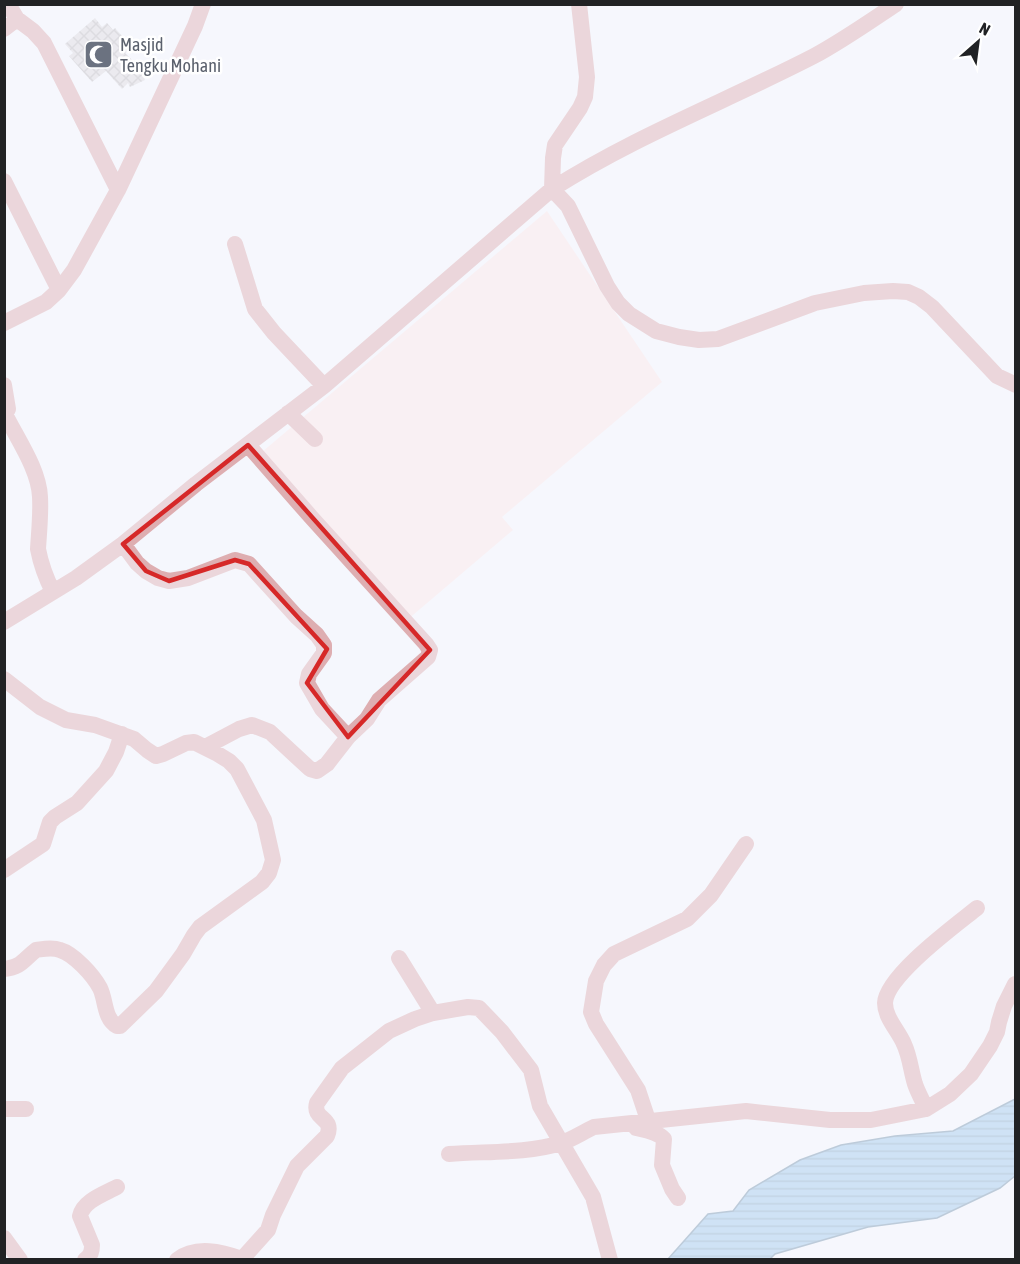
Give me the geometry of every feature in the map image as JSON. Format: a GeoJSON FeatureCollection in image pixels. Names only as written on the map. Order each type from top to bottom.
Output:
{"type":"FeatureCollection","features":[{"type":"Feature","properties":{"kind":"street"},"geometry":{"type":"LineString","coordinates":[[8,4],[11,24],[33,31],[44,43],[118,190]]}},
{"type":"Feature","properties":{"kind":"street"},"geometry":{"type":"LineString","coordinates":[[4,323],[46,302],[59,290],[74,270],[118,190],[195,26],[203,4]]}},
{"type":"Feature","properties":{"kind":"street"},"geometry":{"type":"LineString","coordinates":[[579,4],[587,85],[580,108],[555,145],[552,189],[568,206],[607,286],[618,303],[629,314],[656,331],[699,340],[717,339],[815,303],[864,293],[908,292],[932,307],[997,376],[1016,385]]}},
{"type":"Feature","properties":{"kind":"street"},"geometry":{"type":"LineString","coordinates":[[4,622],[75,578],[123,544],[196,484],[324,386],[552,189],[629,145],[816,55],[885,7]]}},
{"type":"Feature","properties":{"kind":"street"},"geometry":{"type":"LineString","coordinates":[[4,182],[59,290]]}},
{"type":"Feature","properties":{"kind":"street"},"geometry":{"type":"LineString","coordinates":[[235,244],[255,309],[274,333],[324,386]]}},
{"type":"Feature","properties":{"kind":"street"},"geometry":{"type":"LineString","coordinates":[[4,385],[8,409],[5,416],[38,483],[40,495],[39,557],[53,592]]}},
{"type":"Feature","properties":{"kind":"street"},"geometry":{"type":"LineString","coordinates":[[288,413],[315,439]]}},
{"type":"Feature","properties":{"kind":"street"},"geometry":{"type":"LineString","coordinates":[[205,747],[252,724],[270,732],[310,769],[317,771],[327,764],[348,737],[367,719],[379,700],[428,657],[430,650],[248,445]]}},
{"type":"Feature","properties":{"kind":"street"},"geometry":{"type":"LineString","coordinates":[[123,544],[146,571],[169,581],[188,578],[235,560],[249,564],[324,645],[324,653],[309,674],[307,683],[322,709],[348,737]]}},
{"type":"Feature","properties":{"kind":"street"},"geometry":{"type":"LineString","coordinates":[[4,679],[40,707],[66,720],[95,725],[134,738],[156,756],[186,743],[194,742],[229,761],[237,769],[264,820],[273,860],[269,873],[262,882],[200,927],[156,991],[120,1026],[109,1020],[100,988],[87,971],[72,956],[59,949],[36,950],[15,968],[4,969]]}},
{"type":"Feature","properties":{"kind":"street"},"geometry":{"type":"LineString","coordinates":[[4,870],[43,844],[50,822],[77,803],[106,771],[116,753],[122,734]]}},
{"type":"Feature","properties":{"kind":"street"},"geometry":{"type":"LineString","coordinates":[[649,1123],[638,1090],[596,1024],[591,1012],[596,981],[604,965],[614,954],[687,919],[711,896],[746,844]]}},
{"type":"Feature","properties":{"kind":"street"},"geometry":{"type":"LineString","coordinates":[[926,1109],[916,1086],[904,1043],[889,1018],[885,1003],[887,993],[918,956],[976,908]]}},
{"type":"Feature","properties":{"kind":"street"},"geometry":{"type":"LineString","coordinates":[[399,958],[433,1013]]}},
{"type":"Feature","properties":{"kind":"street"},"geometry":{"type":"LineString","coordinates":[[449,1154],[519,1151],[562,1143],[594,1127],[746,1112],[830,1120],[871,1120],[926,1109],[950,1094],[970,1074],[990,1046],[997,1032],[1004,1006],[1015,984]]}},
{"type":"Feature","properties":{"kind":"street"},"geometry":{"type":"LineString","coordinates":[[177,1260],[182,1256],[197,1252],[215,1251],[242,1259],[268,1230],[297,1166],[327,1136],[330,1130],[329,1124],[316,1112],[315,1108],[342,1068],[389,1031],[433,1013],[468,1006],[479,1008],[485,1013],[531,1070],[540,1106],[592,1197],[610,1260]]}},
{"type":"Feature","properties":{"kind":"street"},"geometry":{"type":"LineString","coordinates":[[4,1109],[26,1109]]}},
{"type":"Feature","properties":{"kind":"street"},"geometry":{"type":"LineString","coordinates":[[626,1125],[657,1134],[664,1139],[662,1165],[678,1198]]}},
{"type":"Feature","properties":{"kind":"street"},"geometry":{"type":"LineString","coordinates":[[85,1260],[90,1256],[92,1245],[80,1216],[81,1212],[86,1204],[117,1187]]}},
{"type":"Feature","properties":{"kind":"street"},"geometry":{"type":"LineString","coordinates":[[4,1238],[20,1260]]}},
{"type":"Feature","properties":{"kind":"highlighted area"},"geometry":{"type":"Polygon","coordinates":[[[248,445],[430,650],[348,737],[307,683],[327,649],[249,564],[235,560],[169,581],[146,571],[123,544],[248,445]]]}},
{"type":"Feature","properties":{"kind":"shaded area"},"geometry":{"type":"Polygon","coordinates":[[[547,211],[662,382],[502,517],[513,530],[406,621],[262,452],[547,211]]]}},
{"type":"Feature","properties":{"kind":"water"},"geometry":{"type":"Polygon","coordinates":[[[1015,1099],[1015,1176],[1000,1188],[937,1218],[868,1227],[775,1254],[770,1259],[668,1259],[708,1214],[733,1211],[749,1190],[800,1160],[841,1145],[895,1136],[953,1131],[1015,1099]]]}},
{"type":"Feature","properties":{"kind":"building","name":"Masjid Tengku Mohani"},"geometry":{"type":"Polygon","coordinates":[[[95,18],[102,27],[107,23],[113,30],[115,28],[132,47],[125,53],[133,61],[126,67],[130,72],[139,67],[145,80],[130,87],[128,83],[122,89],[106,71],[92,82],[69,56],[73,53],[65,44],[95,18]]]}},
{"type":"Feature","properties":{"kind":"place","name":"Masjid Tengku Mohani"},"geometry":{"type":"Point","coordinates":[99,55]}}]}
